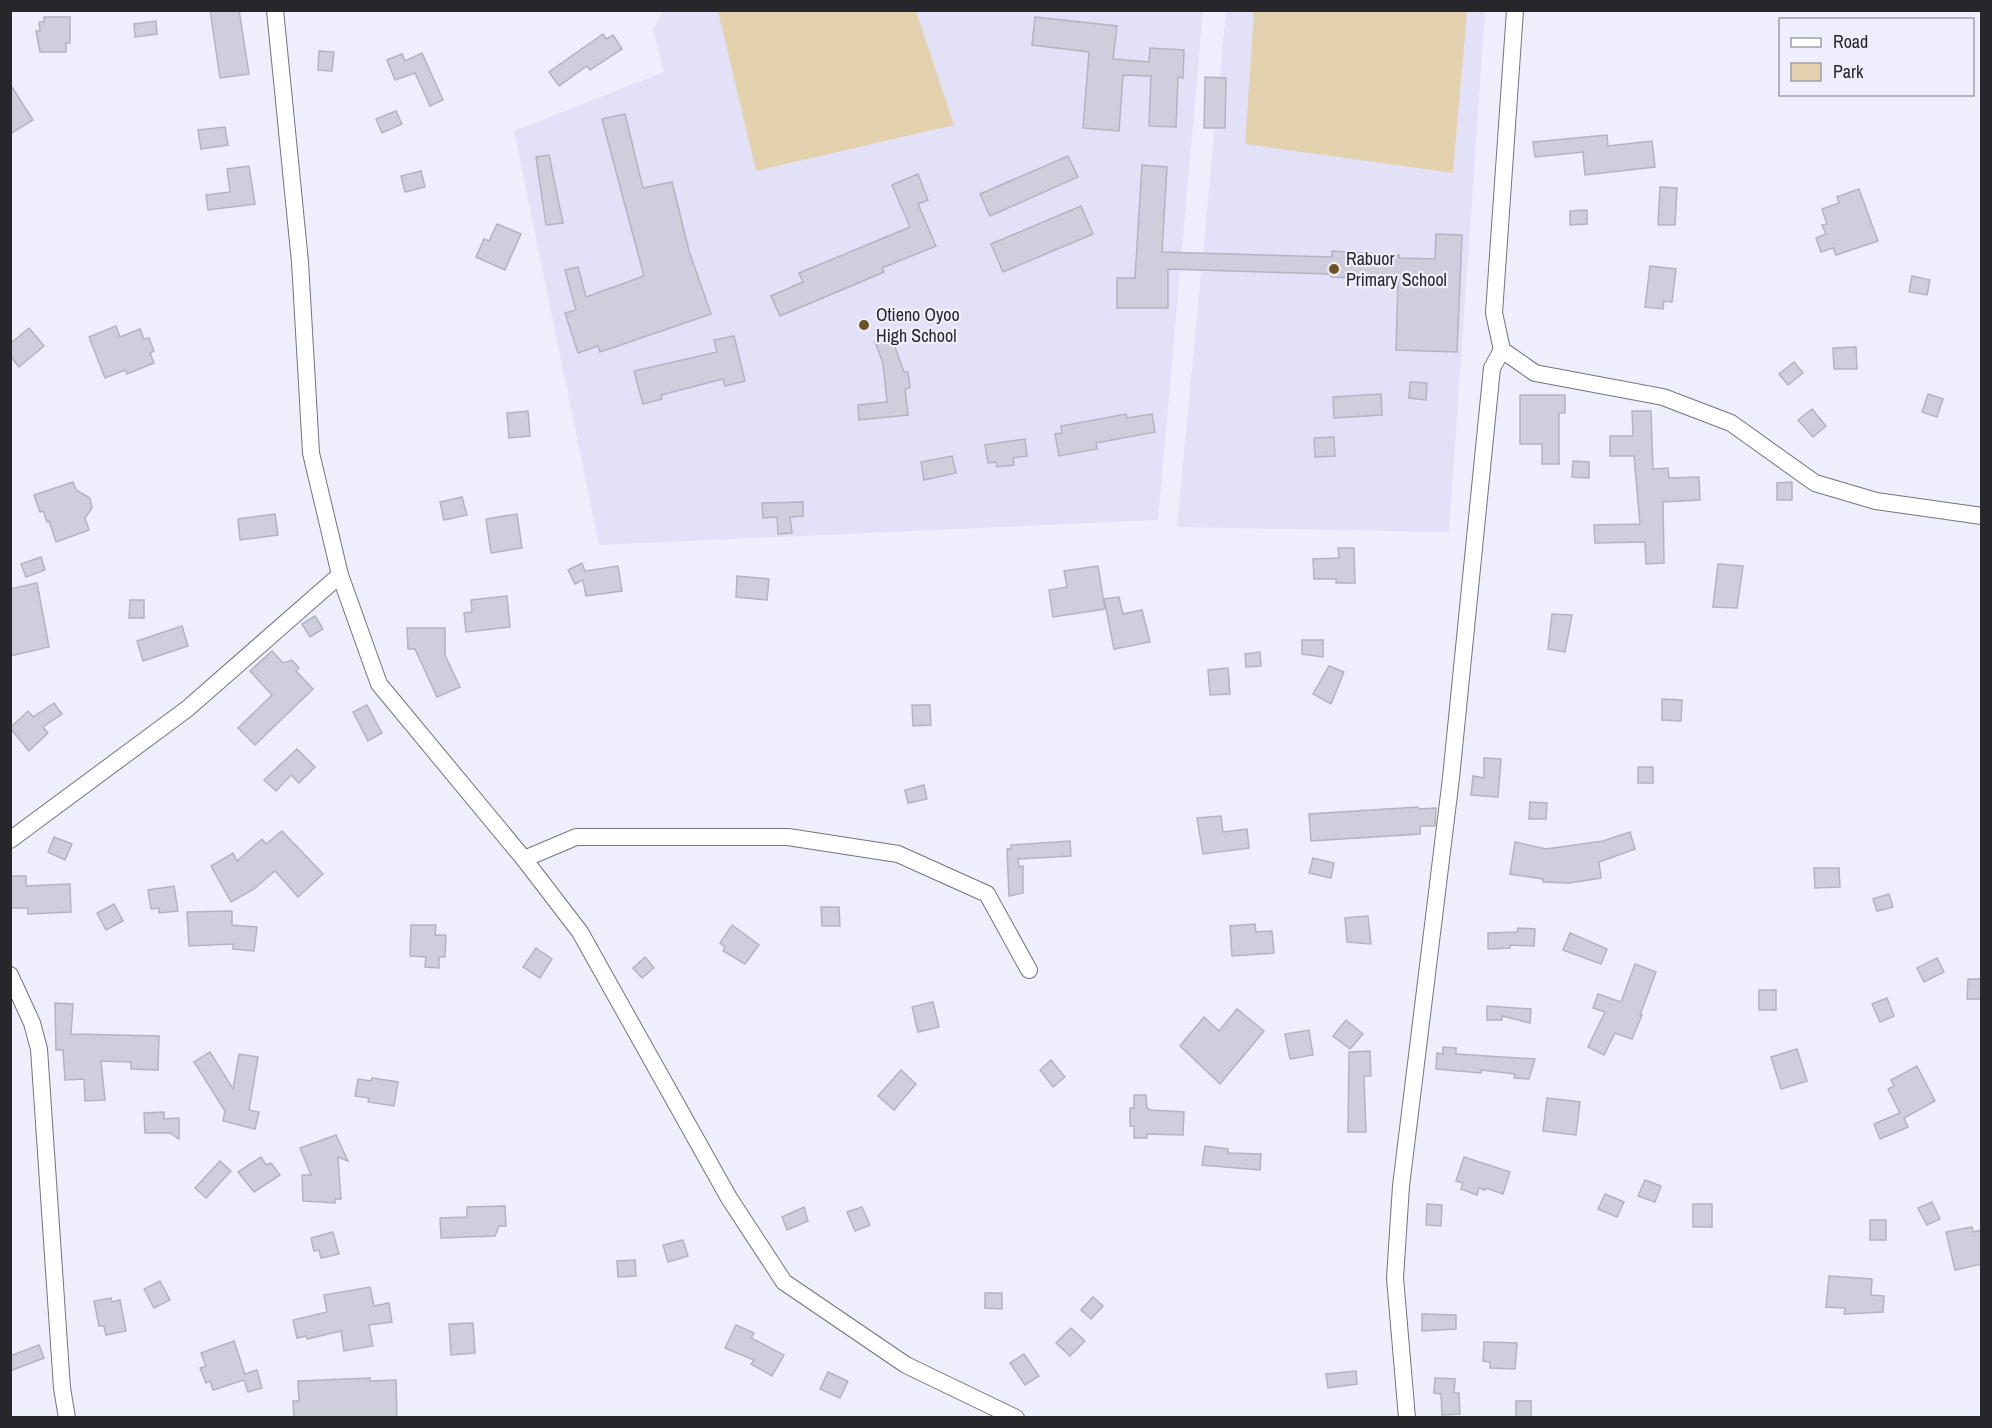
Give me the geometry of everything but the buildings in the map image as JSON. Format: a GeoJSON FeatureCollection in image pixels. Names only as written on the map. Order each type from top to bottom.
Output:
{"type":"FeatureCollection","features":[{"type":"Feature","properties":{"kind":"street"},"geometry":{"type":"LineString","coordinates":[[275,10],[300,262],[311,453],[340,575],[379,684],[524,859],[580,932],[729,1198],[784,1282],[906,1365],[1016,1418]]}},
{"type":"Feature","properties":{"kind":"street"},"geometry":{"type":"LineString","coordinates":[[1407,1418],[1395,1278],[1401,1185],[1451,778],[1492,368],[1502,350],[1494,313],[1515,10]]}},
{"type":"Feature","properties":{"kind":"street"},"geometry":{"type":"LineString","coordinates":[[1502,350],[1535,373],[1663,397],[1731,423],[1815,483],[1876,501],[1982,516]]}},
{"type":"Feature","properties":{"kind":"street"},"geometry":{"type":"LineString","coordinates":[[10,840],[187,710],[340,575]]}},
{"type":"Feature","properties":{"kind":"street"},"geometry":{"type":"LineString","coordinates":[[524,859],[576,837],[788,837],[898,854],[987,894],[1029,970]]}},
{"type":"Feature","properties":{"kind":"street"},"geometry":{"type":"LineString","coordinates":[[10,975],[32,1023],[39,1049],[62,1388],[67,1418]]}},
{"type":"Feature","properties":{"kind":"shaded area","name":"Otieno Oyoo High School"},"geometry":{"type":"Polygon","coordinates":[[[664,11],[1203,11],[1158,520],[599,545],[514,131],[664,72],[653,29],[664,11]]]}},
{"type":"Feature","properties":{"kind":"shaded area","name":"Rabuor Primary School"},"geometry":{"type":"Polygon","coordinates":[[[1226,11],[1485,11],[1449,532],[1177,527],[1226,11]]]}},
{"type":"Feature","properties":{"kind":"green space"},"geometry":{"type":"Polygon","coordinates":[[[718,11],[916,11],[954,125],[756,171],[718,11]]]}},
{"type":"Feature","properties":{"kind":"green space"},"geometry":{"type":"Polygon","coordinates":[[[1254,11],[1467,11],[1453,173],[1245,144],[1254,11]]]}},
{"type":"Feature","properties":{"kind":"place","name":"Rabuor Primary School"},"geometry":{"type":"Point","coordinates":[1334,269]}},
{"type":"Feature","properties":{"kind":"place","name":"Otieno Oyoo High School"},"geometry":{"type":"Point","coordinates":[864,325]}}]}
